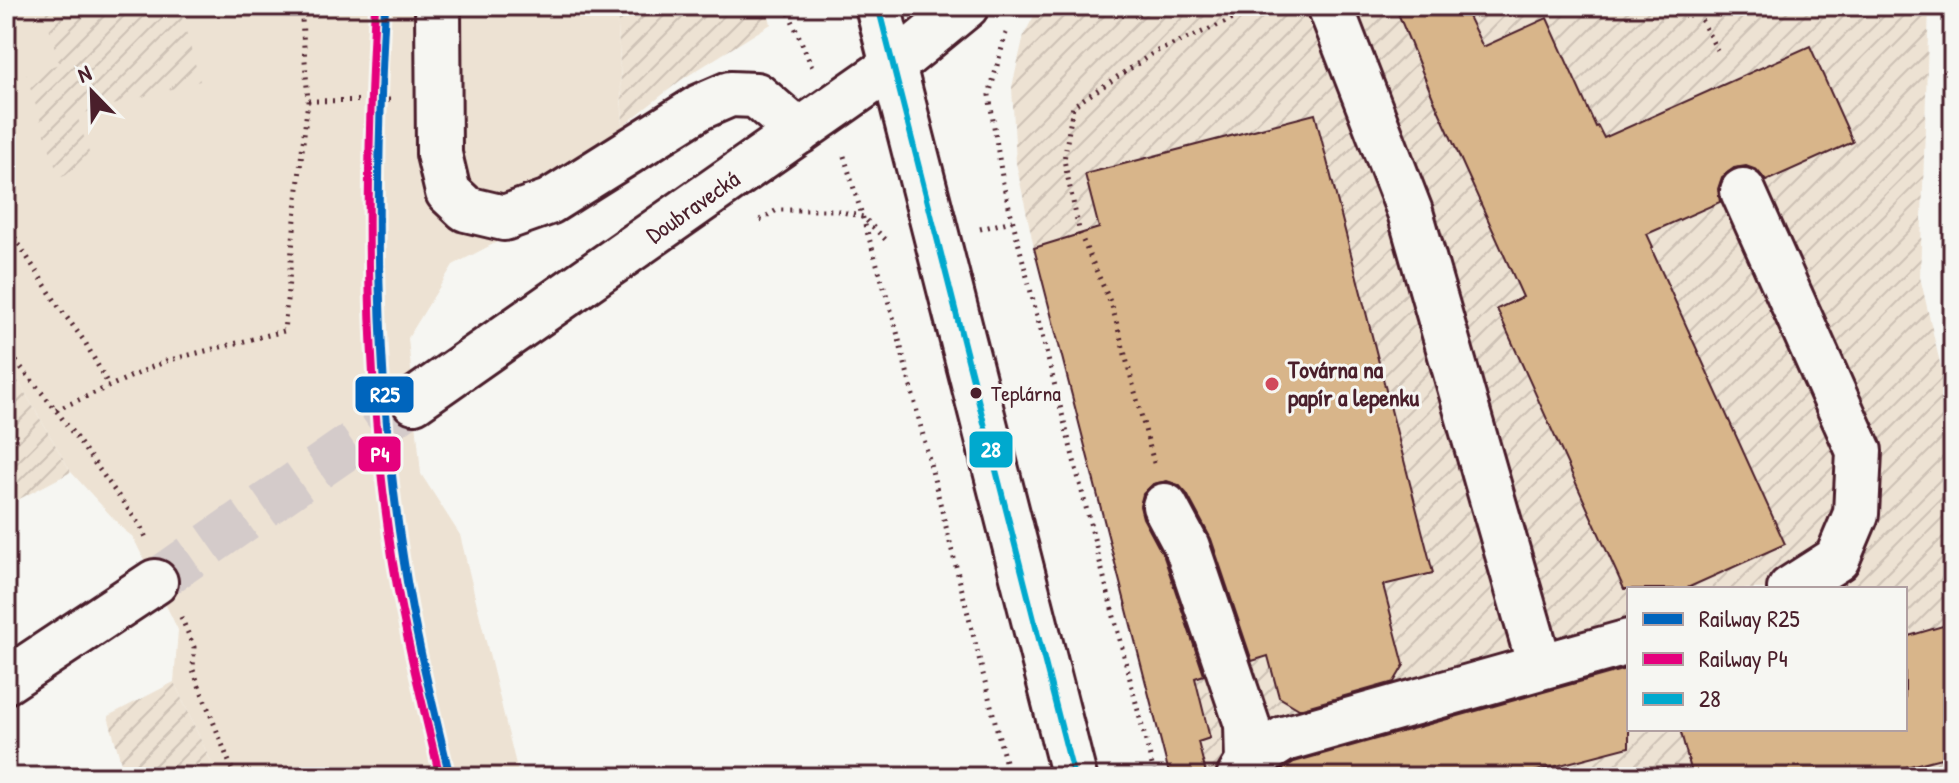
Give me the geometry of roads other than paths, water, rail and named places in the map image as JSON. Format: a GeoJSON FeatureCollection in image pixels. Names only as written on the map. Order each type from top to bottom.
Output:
{"type":"FeatureCollection","features":[{"type":"Feature","properties":{"kind":"street"},"geometry":{"type":"LineString","coordinates":[[438,6],[439,154],[448,192],[466,209],[504,218],[549,202],[700,107],[730,94],[756,95],[814,121]]}},
{"type":"Feature","properties":{"kind":"street"},"geometry":{"type":"LineString","coordinates":[[878,6],[1074,777]]}},
{"type":"Feature","properties":{"kind":"street","name":"Doubravecká"},"geometry":{"type":"LineString","coordinates":[[414,401],[894,65],[966,6]]}},
{"type":"Feature","properties":{"kind":"street"},"geometry":{"type":"LineString","coordinates":[[1330,6],[1410,212],[1540,666]]}},
{"type":"Feature","properties":{"kind":"street"},"geometry":{"type":"LineString","coordinates":[[1743,191],[1859,451],[1856,514],[1837,559],[1793,587]]}},
{"type":"Feature","properties":{"kind":"street"},"geometry":{"type":"LineString","coordinates":[[1165,506],[1187,547],[1247,724],[1244,769]]}},
{"type":"Feature","properties":{"kind":"street"},"geometry":{"type":"LineString","coordinates":[[6,681],[155,582]]}},
{"type":"Feature","properties":{"kind":"street"},"geometry":{"type":"LineString","coordinates":[[1244,769],[1284,739],[1627,643]]}},
{"type":"Feature","properties":{"kind":"tunnel"},"geometry":{"type":"LineString","coordinates":[[155,582],[414,401]]}},
{"type":"Feature","properties":{"kind":"rail line","name":"P4"},"geometry":{"type":"LineString","coordinates":[[375,6],[369,285],[377,424],[393,563],[440,777]]}},
{"type":"Feature","properties":{"kind":"rail line","name":"R25"},"geometry":{"type":"LineString","coordinates":[[385,6],[379,215],[387,424],[408,590],[450,777]]}},
{"type":"Feature","properties":{"kind":"place","name":"Továrna na papír a lepenku"},"geometry":{"type":"Point","coordinates":[1272,384]}},
{"type":"Feature","properties":{"kind":"place","name":"Teplárna"},"geometry":{"type":"Point","coordinates":[976,393]}}]}
